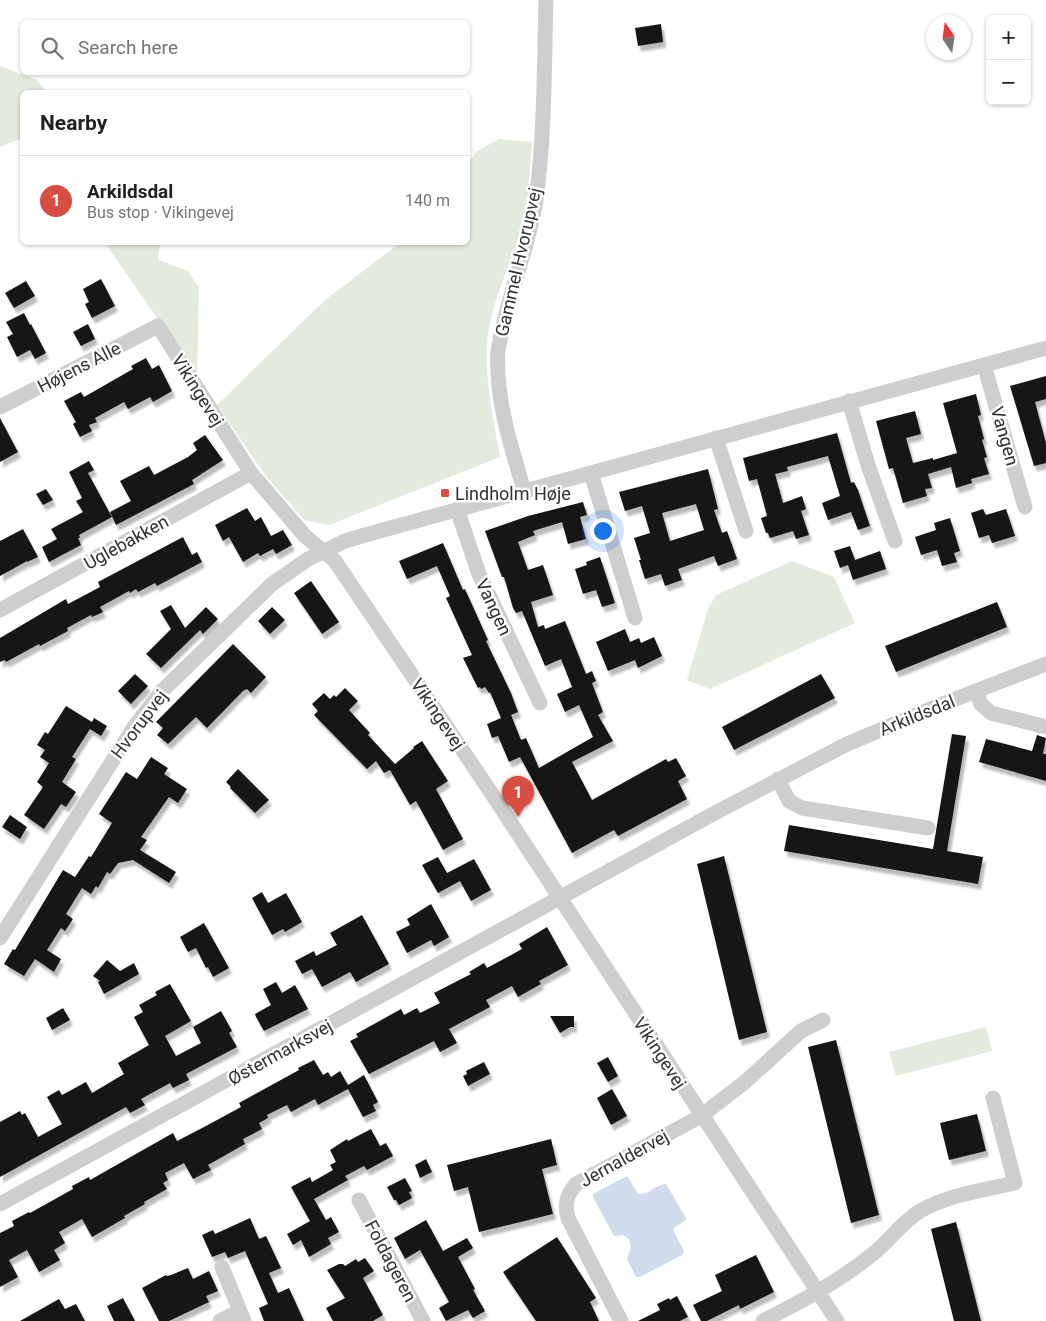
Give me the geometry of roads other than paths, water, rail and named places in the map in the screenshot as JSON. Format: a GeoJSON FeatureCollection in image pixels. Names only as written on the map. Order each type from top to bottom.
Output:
{"type":"FeatureCollection","features":[{"type":"Feature","properties":{"kind":"street","name":"Gammel Hvorupvej"},"geometry":{"type":"LineString","coordinates":[[524,491],[504,423],[498,382],[498,352],[505,316],[536,200],[542,133],[546,0]]}},
{"type":"Feature","properties":{"kind":"street","name":"Højens Alle"},"geometry":{"type":"LineString","coordinates":[[0,407],[158,326]]}},
{"type":"Feature","properties":{"kind":"street","name":"Vikingevej"},"geometry":{"type":"LineString","coordinates":[[158,326],[251,473],[305,536],[335,561],[346,577],[482,780],[836,1321]]}},
{"type":"Feature","properties":{"kind":"street"},"geometry":{"type":"LineString","coordinates":[[323,550],[358,537],[457,509],[1046,348]]}},
{"type":"Feature","properties":{"kind":"street","name":"Vangen"},"geometry":{"type":"LineString","coordinates":[[984,365],[1025,507]]}},
{"type":"Feature","properties":{"kind":"street"},"geometry":{"type":"LineString","coordinates":[[849,402],[868,465],[895,541]]}},
{"type":"Feature","properties":{"kind":"street"},"geometry":{"type":"LineString","coordinates":[[716,438],[746,531]]}},
{"type":"Feature","properties":{"kind":"street","name":"Uglebakken"},"geometry":{"type":"LineString","coordinates":[[0,610],[251,473]]}},
{"type":"Feature","properties":{"kind":"street"},"geometry":{"type":"LineString","coordinates":[[592,473],[635,618]]}},
{"type":"Feature","properties":{"kind":"street","name":"Vangen"},"geometry":{"type":"LineString","coordinates":[[457,509],[478,574],[540,703]]}},
{"type":"Feature","properties":{"kind":"street","name":"Hvorupvej"},"geometry":{"type":"LineString","coordinates":[[0,938],[134,727],[163,690],[272,584],[308,558],[323,550]]}},
{"type":"Feature","properties":{"kind":"street","name":"Arkildsdal"},"geometry":{"type":"LineString","coordinates":[[559,899],[778,779],[847,744],[1046,664]]}},
{"type":"Feature","properties":{"kind":"street","name":"Arkildsdal"},"geometry":{"type":"LineString","coordinates":[[976,691],[981,704],[991,713],[1046,727]]}},
{"type":"Feature","properties":{"kind":"street"},"geometry":{"type":"LineString","coordinates":[[778,779],[789,802],[802,808],[928,828]]}},
{"type":"Feature","properties":{"kind":"street","name":"Østermarksvej"},"geometry":{"type":"LineString","coordinates":[[0,1204],[559,899]]}},
{"type":"Feature","properties":{"kind":"street"},"geometry":{"type":"LineString","coordinates":[[701,1116],[745,1082],[801,1030],[823,1020]]}},
{"type":"Feature","properties":{"kind":"street"},"geometry":{"type":"LineString","coordinates":[[763,1321],[818,1293],[874,1252],[918,1212],[935,1203],[1015,1183],[993,1098]]}},
{"type":"Feature","properties":{"kind":"street","name":"Jernaldervej"},"geometry":{"type":"LineString","coordinates":[[621,1321],[568,1218],[566,1208],[568,1194],[576,1184],[701,1116]]}},
{"type":"Feature","properties":{"kind":"street","name":"Foldageren"},"geometry":{"type":"LineString","coordinates":[[359,1200],[422,1321]]}},
{"type":"Feature","properties":{"kind":"street"},"geometry":{"type":"LineString","coordinates":[[220,1321],[242,1316],[222,1267]]}},
{"type":"Feature","properties":{"kind":"water"},"geometry":{"type":"Polygon","coordinates":[[[628,1177],[638,1194],[666,1184],[686,1218],[673,1230],[684,1251],[682,1255],[640,1277],[636,1277],[627,1259],[631,1247],[629,1239],[623,1235],[614,1236],[593,1197],[593,1194],[628,1177]]]}},
{"type":"Feature","properties":{"kind":"place","name":"Lindholm Høje"},"geometry":{"type":"Point","coordinates":[445,493]}},
{"type":"Feature","properties":{"kind":"place","name":"Arkildsdal"},"geometry":{"type":"Point","coordinates":[518,817]}}]}
